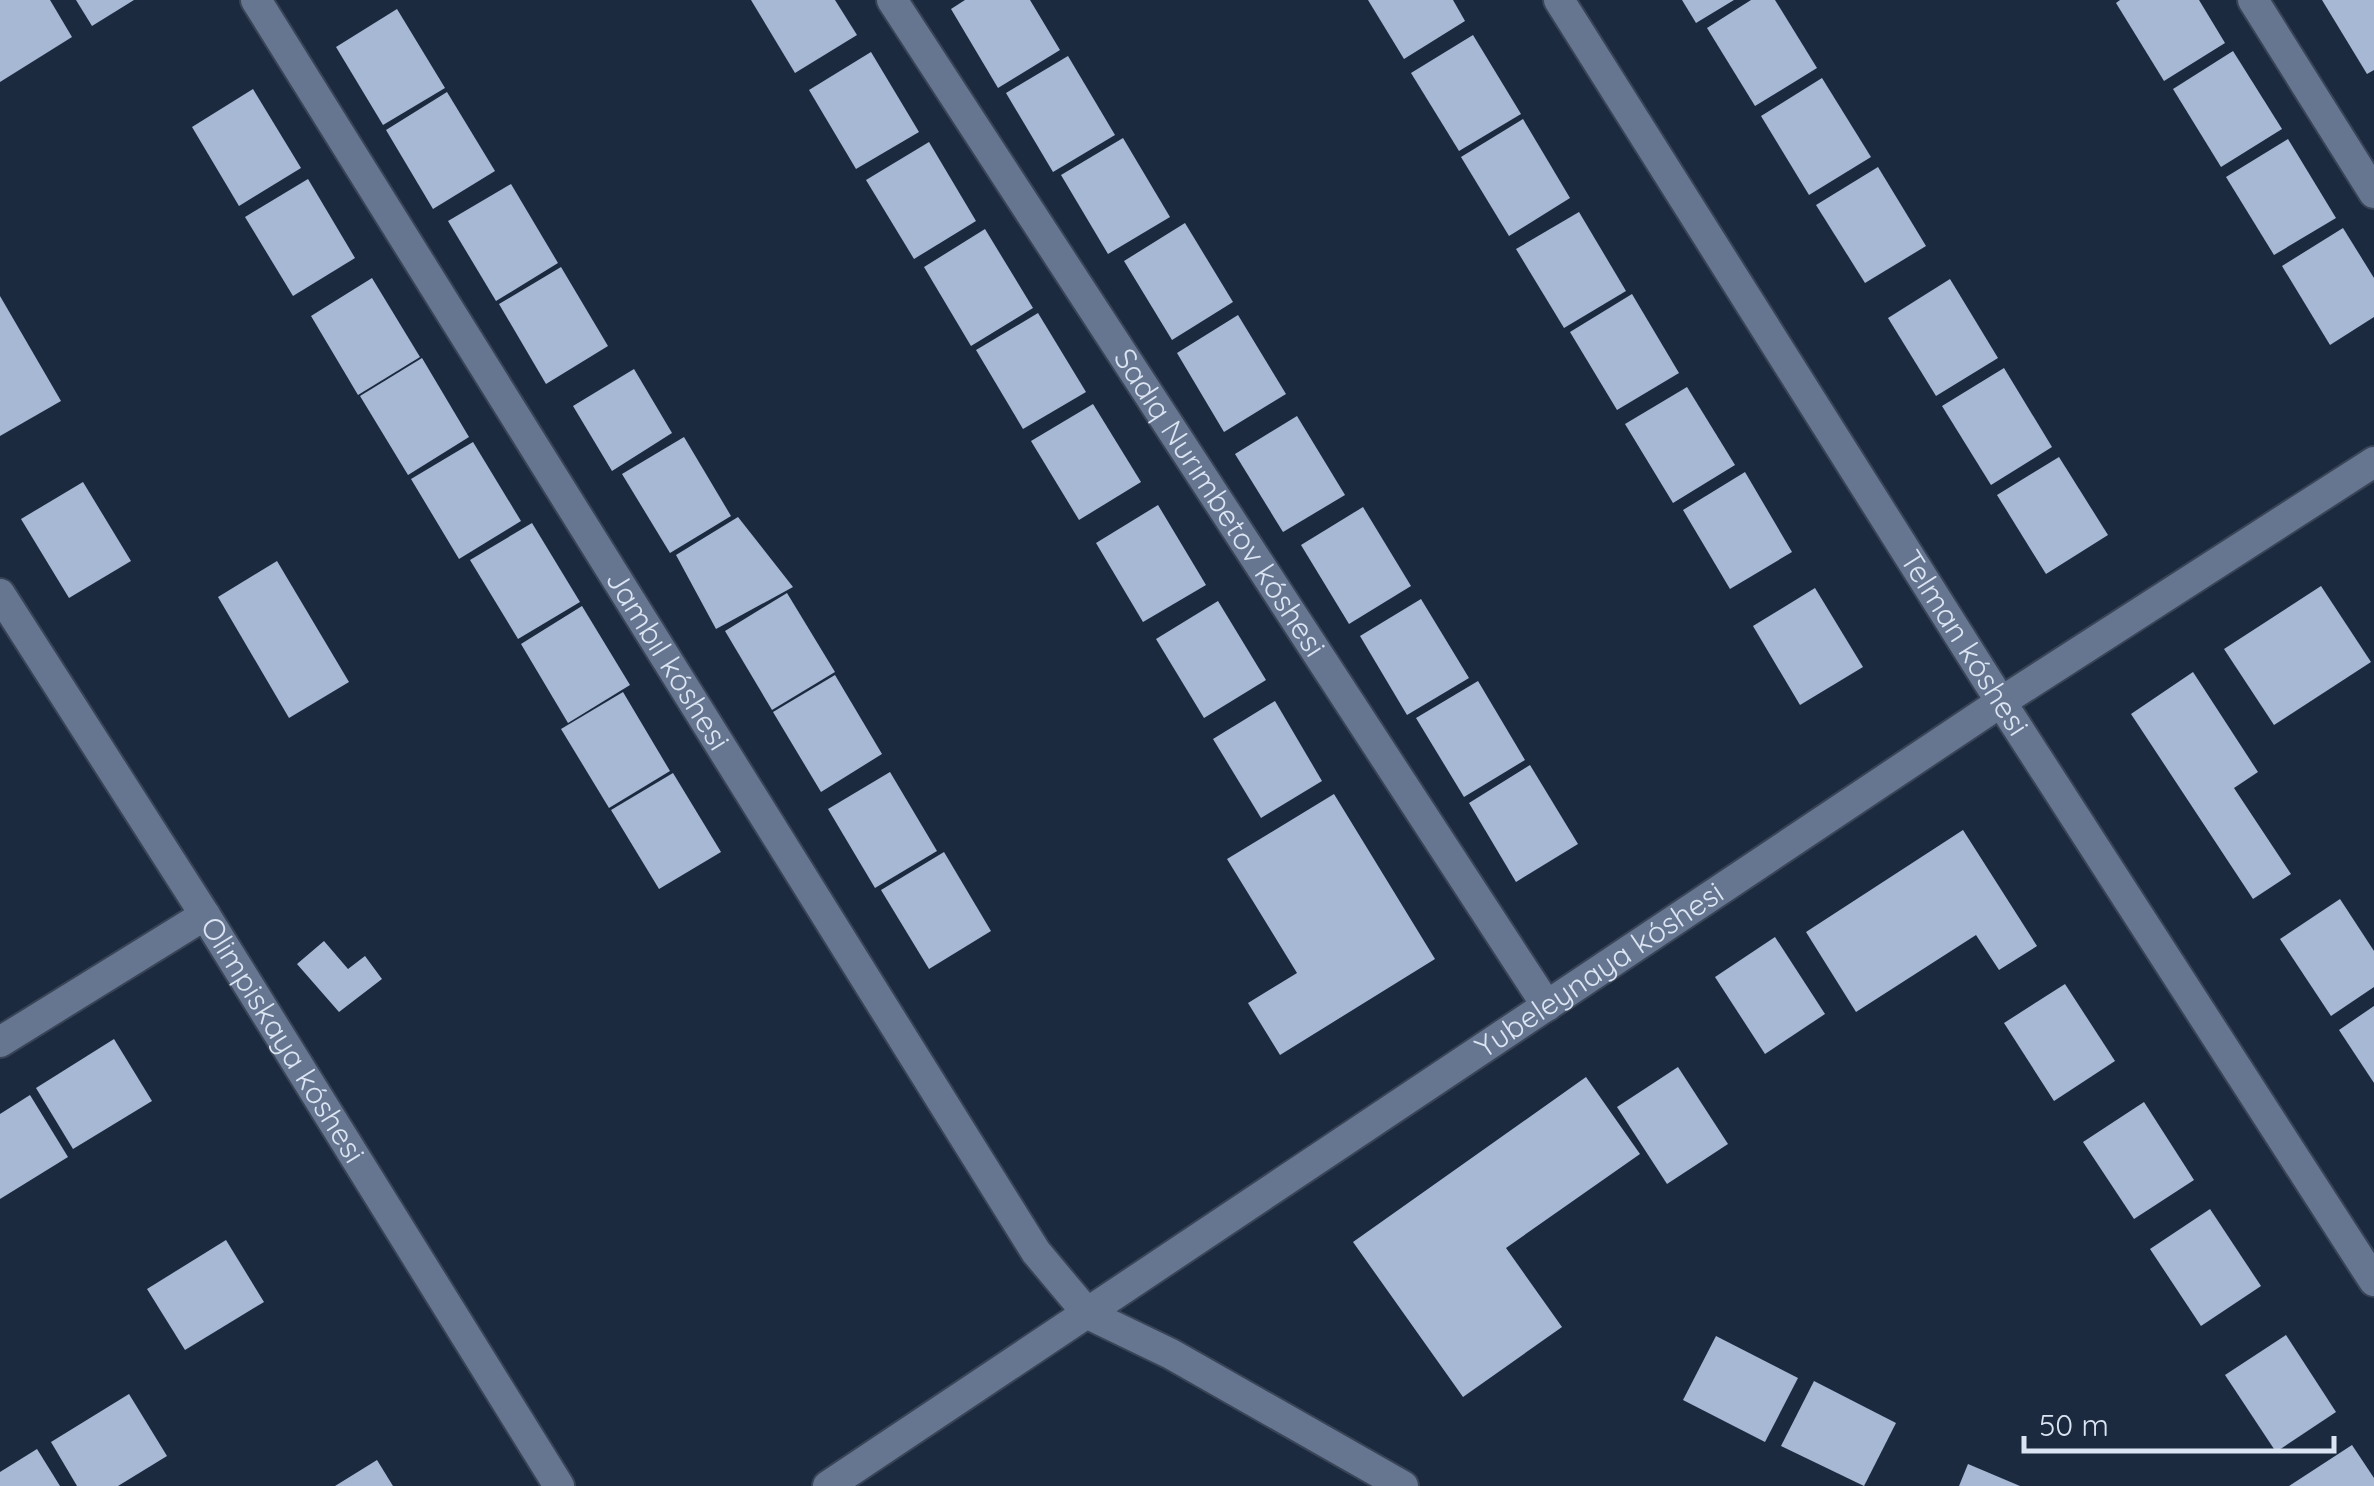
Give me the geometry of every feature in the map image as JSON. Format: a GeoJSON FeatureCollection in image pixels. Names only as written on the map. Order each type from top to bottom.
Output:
{"type":"FeatureCollection","features":[{"type":"Feature","properties":{"kind":"street","name":"Jambıl kóshesi"},"geometry":{"type":"LineString","coordinates":[[256,0],[1036,1252],[1088,1314]]}},
{"type":"Feature","properties":{"kind":"street","name":"Sadıq Nurımbetov kóshesi"},"geometry":{"type":"LineString","coordinates":[[892,0],[1546,1006]]}},
{"type":"Feature","properties":{"kind":"street","name":"Telman kóshesi"},"geometry":{"type":"LineString","coordinates":[[1559,0],[2001,702],[2374,1281]]}},
{"type":"Feature","properties":{"kind":"street"},"geometry":{"type":"LineString","coordinates":[[2253,0],[2374,193]]}},
{"type":"Feature","properties":{"kind":"street","name":"Yubeleynaya kóshesi"},"geometry":{"type":"LineString","coordinates":[[828,1486],[2001,702],[2374,462]]}},
{"type":"Feature","properties":{"kind":"street","name":"Olimpiskaya kóshesi"},"geometry":{"type":"LineString","coordinates":[[0,594],[205,915],[559,1486]]}},
{"type":"Feature","properties":{"kind":"street"},"geometry":{"type":"LineString","coordinates":[[0,1042],[205,915]]}},
{"type":"Feature","properties":{"kind":"street"},"geometry":{"type":"LineString","coordinates":[[1088,1314],[1170,1354],[1403,1486]]}},
{"type":"Feature","properties":{"kind":"building"},"geometry":{"type":"Polygon","coordinates":[[[0,0],[50,0],[72,37],[0,82],[0,0]]]}},
{"type":"Feature","properties":{"kind":"building"},"geometry":{"type":"Polygon","coordinates":[[[76,0],[134,0],[92,26],[76,0]]]}},
{"type":"Feature","properties":{"kind":"building"},"geometry":{"type":"Polygon","coordinates":[[[751,0],[835,0],[857,35],[795,73],[751,0]]]}},
{"type":"Feature","properties":{"kind":"building"},"geometry":{"type":"Polygon","coordinates":[[[965,0],[1030,0],[1060,50],[998,88],[951,9],[965,0]]]}},
{"type":"Feature","properties":{"kind":"building"},"geometry":{"type":"Polygon","coordinates":[[[1368,0],[1453,0],[1465,21],[1404,59],[1368,0]]]}},
{"type":"Feature","properties":{"kind":"building"},"geometry":{"type":"Polygon","coordinates":[[[1682,0],[1734,0],[1696,23],[1682,0]]]}},
{"type":"Feature","properties":{"kind":"building"},"geometry":{"type":"Polygon","coordinates":[[[1751,0],[1775,0],[1817,68],[1755,106],[1707,28],[1751,0]]]}},
{"type":"Feature","properties":{"kind":"building"},"geometry":{"type":"Polygon","coordinates":[[[2199,0],[2225,43],[2164,81],[2116,3],[2199,0]]]}},
{"type":"Feature","properties":{"kind":"building"},"geometry":{"type":"Polygon","coordinates":[[[2322,0],[2374,0],[2374,70],[2367,74],[2322,0]]]}},
{"type":"Feature","properties":{"kind":"building"},"geometry":{"type":"Polygon","coordinates":[[[397,9],[445,88],[383,125],[336,47],[397,9]]]}},
{"type":"Feature","properties":{"kind":"building"},"geometry":{"type":"Polygon","coordinates":[[[1473,35],[1521,114],[1459,151],[1411,73],[1473,35]]]}},
{"type":"Feature","properties":{"kind":"building"},"geometry":{"type":"Polygon","coordinates":[[[2233,51],[2282,129],[2221,167],[2173,89],[2233,51]]]}},
{"type":"Feature","properties":{"kind":"building"},"geometry":{"type":"Polygon","coordinates":[[[871,52],[919,132],[856,169],[809,90],[871,52]]]}},
{"type":"Feature","properties":{"kind":"building"},"geometry":{"type":"Polygon","coordinates":[[[1068,56],[1115,135],[1053,172],[1006,93],[1068,56]]]}},
{"type":"Feature","properties":{"kind":"building"},"geometry":{"type":"Polygon","coordinates":[[[1822,78],[1871,157],[1809,195],[1761,116],[1822,78]]]}},
{"type":"Feature","properties":{"kind":"building"},"geometry":{"type":"Polygon","coordinates":[[[253,89],[301,168],[239,206],[192,127],[253,89]]]}},
{"type":"Feature","properties":{"kind":"building"},"geometry":{"type":"Polygon","coordinates":[[[447,92],[495,171],[433,209],[386,130],[447,92]]]}},
{"type":"Feature","properties":{"kind":"building"},"geometry":{"type":"Polygon","coordinates":[[[1523,119],[1570,198],[1509,236],[1461,157],[1523,119]]]}},
{"type":"Feature","properties":{"kind":"building"},"geometry":{"type":"Polygon","coordinates":[[[1123,138],[1170,217],[1108,254],[1061,175],[1123,138]]]}},
{"type":"Feature","properties":{"kind":"building"},"geometry":{"type":"Polygon","coordinates":[[[2288,139],[2336,218],[2274,255],[2226,177],[2288,139]]]}},
{"type":"Feature","properties":{"kind":"building"},"geometry":{"type":"Polygon","coordinates":[[[929,142],[976,221],[914,259],[866,180],[929,142]]]}},
{"type":"Feature","properties":{"kind":"building"},"geometry":{"type":"Polygon","coordinates":[[[1878,167],[1926,246],[1865,283],[1816,205],[1878,167]]]}},
{"type":"Feature","properties":{"kind":"building"},"geometry":{"type":"Polygon","coordinates":[[[308,179],[355,258],[293,296],[245,217],[308,179]]]}},
{"type":"Feature","properties":{"kind":"building"},"geometry":{"type":"Polygon","coordinates":[[[511,184],[558,263],[496,301],[448,221],[511,184]]]}},
{"type":"Feature","properties":{"kind":"building"},"geometry":{"type":"Polygon","coordinates":[[[1579,212],[1626,291],[1564,328],[1516,249],[1579,212]]]}},
{"type":"Feature","properties":{"kind":"building"},"geometry":{"type":"Polygon","coordinates":[[[1185,223],[1233,302],[1172,340],[1124,261],[1185,223]]]}},
{"type":"Feature","properties":{"kind":"building"},"geometry":{"type":"Polygon","coordinates":[[[2343,228],[2374,278],[2374,317],[2330,345],[2282,266],[2343,228]]]}},
{"type":"Feature","properties":{"kind":"building"},"geometry":{"type":"Polygon","coordinates":[[[985,229],[1033,308],[971,346],[924,267],[985,229]]]}},
{"type":"Feature","properties":{"kind":"building"},"geometry":{"type":"Polygon","coordinates":[[[561,267],[608,346],[546,384],[499,304],[561,267]]]}},
{"type":"Feature","properties":{"kind":"building"},"geometry":{"type":"Polygon","coordinates":[[[372,278],[420,357],[358,395],[311,316],[372,278]]]}},
{"type":"Feature","properties":{"kind":"building"},"geometry":{"type":"Polygon","coordinates":[[[1950,279],[1998,358],[1936,396],[1888,318],[1950,279]]]}},
{"type":"Feature","properties":{"kind":"building"},"geometry":{"type":"Polygon","coordinates":[[[1632,294],[1679,373],[1617,410],[1570,332],[1632,294]]]}},
{"type":"Feature","properties":{"kind":"building"},"geometry":{"type":"Polygon","coordinates":[[[0,296],[61,401],[0,436],[0,296]]]}},
{"type":"Feature","properties":{"kind":"building"},"geometry":{"type":"Polygon","coordinates":[[[1038,313],[1086,392],[1023,429],[976,350],[1038,313]]]}},
{"type":"Feature","properties":{"kind":"building"},"geometry":{"type":"Polygon","coordinates":[[[1238,315],[1286,394],[1224,432],[1177,353],[1238,315]]]}},
{"type":"Feature","properties":{"kind":"building"},"geometry":{"type":"Polygon","coordinates":[[[422,358],[469,437],[408,475],[360,396],[422,358]]]}},
{"type":"Feature","properties":{"kind":"building"},"geometry":{"type":"Polygon","coordinates":[[[2004,368],[2052,447],[1991,485],[1942,406],[2004,368]]]}},
{"type":"Feature","properties":{"kind":"building"},"geometry":{"type":"Polygon","coordinates":[[[634,369],[672,433],[612,471],[573,406],[634,369]]]}},
{"type":"Feature","properties":{"kind":"building"},"geometry":{"type":"Polygon","coordinates":[[[1687,387],[1735,465],[1673,503],[1625,424],[1687,387]]]}},
{"type":"Feature","properties":{"kind":"building"},"geometry":{"type":"Polygon","coordinates":[[[1093,404],[1141,482],[1079,520],[1031,441],[1093,404]]]}},
{"type":"Feature","properties":{"kind":"building"},"geometry":{"type":"Polygon","coordinates":[[[1297,416],[1345,495],[1283,532],[1235,454],[1297,416]]]}},
{"type":"Feature","properties":{"kind":"building"},"geometry":{"type":"Polygon","coordinates":[[[684,437],[731,516],[670,553],[622,474],[684,437]]]}},
{"type":"Feature","properties":{"kind":"building"},"geometry":{"type":"Polygon","coordinates":[[[473,442],[521,521],[459,559],[411,479],[473,442]]]}},
{"type":"Feature","properties":{"kind":"building"},"geometry":{"type":"Polygon","coordinates":[[[2059,457],[2108,535],[2046,574],[1997,495],[2059,457]]]}},
{"type":"Feature","properties":{"kind":"building"},"geometry":{"type":"Polygon","coordinates":[[[1745,472],[1792,552],[1730,589],[1683,510],[1745,472]]]}},
{"type":"Feature","properties":{"kind":"building"},"geometry":{"type":"Polygon","coordinates":[[[83,482],[131,561],[69,598],[21,519],[83,482]]]}},
{"type":"Feature","properties":{"kind":"building"},"geometry":{"type":"Polygon","coordinates":[[[1158,505],[1206,585],[1143,622],[1096,543],[1158,505]]]}},
{"type":"Feature","properties":{"kind":"building"},"geometry":{"type":"Polygon","coordinates":[[[1363,507],[1411,586],[1349,624],[1301,545],[1363,507]]]}},
{"type":"Feature","properties":{"kind":"building"},"geometry":{"type":"Polygon","coordinates":[[[738,517],[793,587],[716,629],[676,555],[738,517]]]}},
{"type":"Feature","properties":{"kind":"building"},"geometry":{"type":"Polygon","coordinates":[[[532,523],[580,602],[518,639],[470,560],[532,523]]]}},
{"type":"Feature","properties":{"kind":"building"},"geometry":{"type":"Polygon","coordinates":[[[277,561],[349,682],[289,718],[218,597],[277,561]]]}},
{"type":"Feature","properties":{"kind":"building"},"geometry":{"type":"Polygon","coordinates":[[[2321,586],[2371,662],[2274,725],[2224,649],[2321,586]]]}},
{"type":"Feature","properties":{"kind":"building"},"geometry":{"type":"Polygon","coordinates":[[[1815,588],[1863,667],[1800,705],[1753,626],[1815,588]]]}},
{"type":"Feature","properties":{"kind":"building"},"geometry":{"type":"Polygon","coordinates":[[[787,593],[835,672],[772,710],[725,631],[787,593]]]}},
{"type":"Feature","properties":{"kind":"building"},"geometry":{"type":"Polygon","coordinates":[[[1421,599],[1469,678],[1407,715],[1360,636],[1421,599]]]}},
{"type":"Feature","properties":{"kind":"building"},"geometry":{"type":"Polygon","coordinates":[[[1218,601],[1266,680],[1204,718],[1156,639],[1218,601]]]}},
{"type":"Feature","properties":{"kind":"building"},"geometry":{"type":"Polygon","coordinates":[[[582,606],[630,685],[568,723],[521,644],[582,606]]]}},
{"type":"Feature","properties":{"kind":"building"},"geometry":{"type":"Polygon","coordinates":[[[2193,672],[2258,772],[2234,788],[2291,874],[2253,899],[2131,714],[2193,672]]]}},
{"type":"Feature","properties":{"kind":"building"},"geometry":{"type":"Polygon","coordinates":[[[835,675],[882,754],[821,792],[773,712],[835,675]]]}},
{"type":"Feature","properties":{"kind":"building"},"geometry":{"type":"Polygon","coordinates":[[[1478,681],[1525,760],[1464,797],[1416,718],[1478,681]]]}},
{"type":"Feature","properties":{"kind":"building"},"geometry":{"type":"Polygon","coordinates":[[[623,692],[670,771],[609,808],[561,729],[623,692]]]}},
{"type":"Feature","properties":{"kind":"building"},"geometry":{"type":"Polygon","coordinates":[[[1275,701],[1322,781],[1261,818],[1213,739],[1275,701]]]}},
{"type":"Feature","properties":{"kind":"building"},"geometry":{"type":"Polygon","coordinates":[[[1530,765],[1578,844],[1516,882],[1469,803],[1530,765]]]}},
{"type":"Feature","properties":{"kind":"building"},"geometry":{"type":"Polygon","coordinates":[[[890,772],[937,851],[875,888],[828,809],[890,772]]]}},
{"type":"Feature","properties":{"kind":"building"},"geometry":{"type":"Polygon","coordinates":[[[673,773],[721,852],[659,889],[611,810],[673,773]]]}},
{"type":"Feature","properties":{"kind":"building"},"geometry":{"type":"Polygon","coordinates":[[[1334,794],[1435,959],[1280,1055],[1248,1003],[1297,973],[1227,859],[1334,794]]]}},
{"type":"Feature","properties":{"kind":"building"},"geometry":{"type":"Polygon","coordinates":[[[1963,830],[2037,946],[1999,970],[1976,935],[1856,1012],[1806,932],[1963,830]]]}},
{"type":"Feature","properties":{"kind":"building"},"geometry":{"type":"Polygon","coordinates":[[[944,852],[991,931],[929,969],[881,890],[944,852]]]}},
{"type":"Feature","properties":{"kind":"building"},"geometry":{"type":"Polygon","coordinates":[[[2340,899],[2374,951],[2374,987],[2331,1016],[2280,939],[2340,899]]]}},
{"type":"Feature","properties":{"kind":"building"},"geometry":{"type":"Polygon","coordinates":[[[1775,937],[1825,1014],[1765,1054],[1715,977],[1775,937]]]}},
{"type":"Feature","properties":{"kind":"building"},"geometry":{"type":"Polygon","coordinates":[[[324,941],[348,969],[365,956],[382,979],[339,1012],[297,964],[324,941]]]}},
{"type":"Feature","properties":{"kind":"building"},"geometry":{"type":"Polygon","coordinates":[[[2065,984],[2115,1061],[2054,1101],[2004,1023],[2065,984]]]}},
{"type":"Feature","properties":{"kind":"building"},"geometry":{"type":"Polygon","coordinates":[[[2374,1006],[2374,1083],[2339,1030],[2374,1006]]]}},
{"type":"Feature","properties":{"kind":"building"},"geometry":{"type":"Polygon","coordinates":[[[114,1039],[152,1101],[73,1149],[36,1088],[114,1039]]]}},
{"type":"Feature","properties":{"kind":"building"},"geometry":{"type":"Polygon","coordinates":[[[1678,1067],[1728,1144],[1667,1184],[1617,1107],[1678,1067]]]}},
{"type":"Feature","properties":{"kind":"building"},"geometry":{"type":"Polygon","coordinates":[[[1586,1077],[1640,1154],[1506,1248],[1562,1327],[1463,1397],[1353,1242],[1586,1077]]]}},
{"type":"Feature","properties":{"kind":"building"},"geometry":{"type":"Polygon","coordinates":[[[30,1095],[68,1157],[0,1199],[0,1114],[30,1095]]]}},
{"type":"Feature","properties":{"kind":"building"},"geometry":{"type":"Polygon","coordinates":[[[2144,1102],[2194,1180],[2134,1219],[2083,1142],[2144,1102]]]}},
{"type":"Feature","properties":{"kind":"building"},"geometry":{"type":"Polygon","coordinates":[[[2210,1209],[2261,1286],[2201,1326],[2150,1249],[2210,1209]]]}},
{"type":"Feature","properties":{"kind":"building"},"geometry":{"type":"Polygon","coordinates":[[[226,1240],[264,1302],[185,1350],[147,1289],[226,1240]]]}},
{"type":"Feature","properties":{"kind":"building"},"geometry":{"type":"Polygon","coordinates":[[[2286,1335],[2336,1412],[2276,1452],[2225,1375],[2286,1335]]]}},
{"type":"Feature","properties":{"kind":"building"},"geometry":{"type":"Polygon","coordinates":[[[1716,1336],[1798,1378],[1765,1442],[1683,1400],[1716,1336]]]}},
{"type":"Feature","properties":{"kind":"building"},"geometry":{"type":"Polygon","coordinates":[[[1814,1381],[1896,1423],[1864,1486],[1781,1446],[1814,1381]]]}},
{"type":"Feature","properties":{"kind":"building"},"geometry":{"type":"Polygon","coordinates":[[[129,1394],[167,1456],[118,1486],[77,1486],[51,1442],[129,1394]]]}},
{"type":"Feature","properties":{"kind":"building"},"geometry":{"type":"Polygon","coordinates":[[[2352,1445],[2374,1478],[2374,1486],[2289,1486],[2352,1445]]]}},
{"type":"Feature","properties":{"kind":"building"},"geometry":{"type":"Polygon","coordinates":[[[37,1449],[60,1486],[0,1486],[0,1472],[37,1449]]]}},
{"type":"Feature","properties":{"kind":"building"},"geometry":{"type":"Polygon","coordinates":[[[377,1460],[393,1486],[335,1486],[377,1460]]]}},
{"type":"Feature","properties":{"kind":"building"},"geometry":{"type":"Polygon","coordinates":[[[1968,1464],[2020,1486],[1959,1486],[1968,1464]]]}}]}
